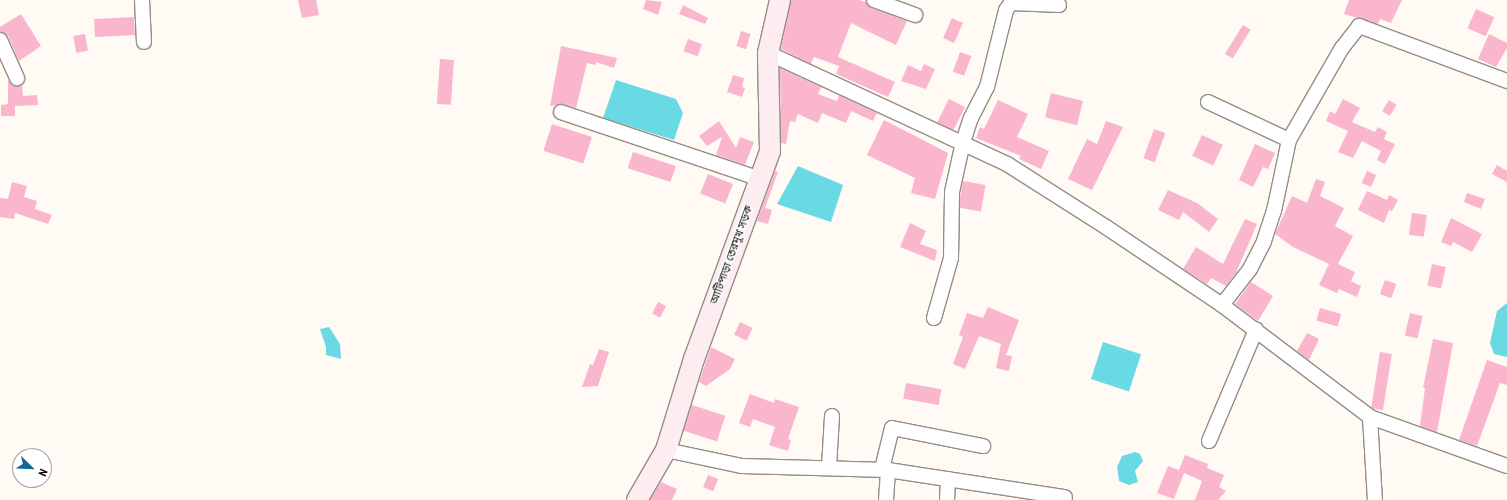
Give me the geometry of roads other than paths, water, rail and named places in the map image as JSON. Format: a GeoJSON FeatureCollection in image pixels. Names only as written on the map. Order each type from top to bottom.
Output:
{"type":"FeatureCollection","features":[{"type":"Feature","properties":{"kind":"main road","name":"আটিপাড়া তেরমুখ সড়ক"},"geometry":{"type":"LineString","coordinates":[[637,500],[666,450],[694,359],[770,151],[768,53],[780,0]]}},
{"type":"Feature","properties":{"kind":"street"},"geometry":{"type":"LineString","coordinates":[[142,0],[144,42]]}},
{"type":"Feature","properties":{"kind":"street"},"geometry":{"type":"LineString","coordinates":[[874,0],[915,15]]}},
{"type":"Feature","properties":{"kind":"street"},"geometry":{"type":"LineString","coordinates":[[934,318],[951,258],[952,192],[963,142],[971,118],[988,87],[1006,10],[1012,3],[1059,5]]}},
{"type":"Feature","properties":{"kind":"street"},"geometry":{"type":"LineString","coordinates":[[1222,305],[1250,269],[1264,241],[1274,211],[1289,140],[1342,48],[1359,26],[1507,81]]}},
{"type":"Feature","properties":{"kind":"street"},"geometry":{"type":"LineString","coordinates":[[0,40],[17,78]]}},
{"type":"Feature","properties":{"kind":"street"},"geometry":{"type":"LineString","coordinates":[[768,53],[963,142],[1006,164],[1100,222],[1222,305],[1370,417],[1507,466]]}},
{"type":"Feature","properties":{"kind":"street"},"geometry":{"type":"LineString","coordinates":[[1208,102],[1289,140]]}},
{"type":"Feature","properties":{"kind":"street"},"geometry":{"type":"LineString","coordinates":[[561,112],[760,179]]}},
{"type":"Feature","properties":{"kind":"street"},"geometry":{"type":"LineString","coordinates":[[1209,441],[1256,330]]}},
{"type":"Feature","properties":{"kind":"street"},"geometry":{"type":"LineString","coordinates":[[829,468],[832,416]]}},
{"type":"Feature","properties":{"kind":"street"},"geometry":{"type":"LineString","coordinates":[[1370,417],[1375,500]]}},
{"type":"Feature","properties":{"kind":"street"},"geometry":{"type":"LineString","coordinates":[[886,500],[885,470],[892,428],[983,446]]}},
{"type":"Feature","properties":{"kind":"street"},"geometry":{"type":"LineString","coordinates":[[666,450],[742,466],[885,470],[1065,497]]}},
{"type":"Feature","properties":{"kind":"street"},"geometry":{"type":"LineString","coordinates":[[947,500],[948,479]]}},
{"type":"Feature","properties":{"kind":"water"},"geometry":{"type":"Polygon","coordinates":[[[616,80],[676,99],[683,113],[674,140],[603,118],[616,80]]]}},
{"type":"Feature","properties":{"kind":"water"},"geometry":{"type":"Polygon","coordinates":[[[798,166],[843,185],[831,222],[777,204],[798,166]]]}},
{"type":"Feature","properties":{"kind":"water"},"geometry":{"type":"Polygon","coordinates":[[[1507,303],[1507,357],[1494,354],[1490,343],[1497,311],[1507,303]]]}},
{"type":"Feature","properties":{"kind":"water"},"geometry":{"type":"Polygon","coordinates":[[[329,327],[340,344],[341,359],[326,355],[326,347],[320,329],[329,327]]]}},
{"type":"Feature","properties":{"kind":"water"},"geometry":{"type":"Polygon","coordinates":[[[1103,342],[1141,354],[1129,391],[1091,379],[1103,342]]]}},
{"type":"Feature","properties":{"kind":"water"},"geometry":{"type":"Polygon","coordinates":[[[1135,452],[1140,454],[1143,461],[1135,471],[1138,482],[1129,485],[1119,481],[1117,467],[1122,456],[1135,452]]]}}]}
